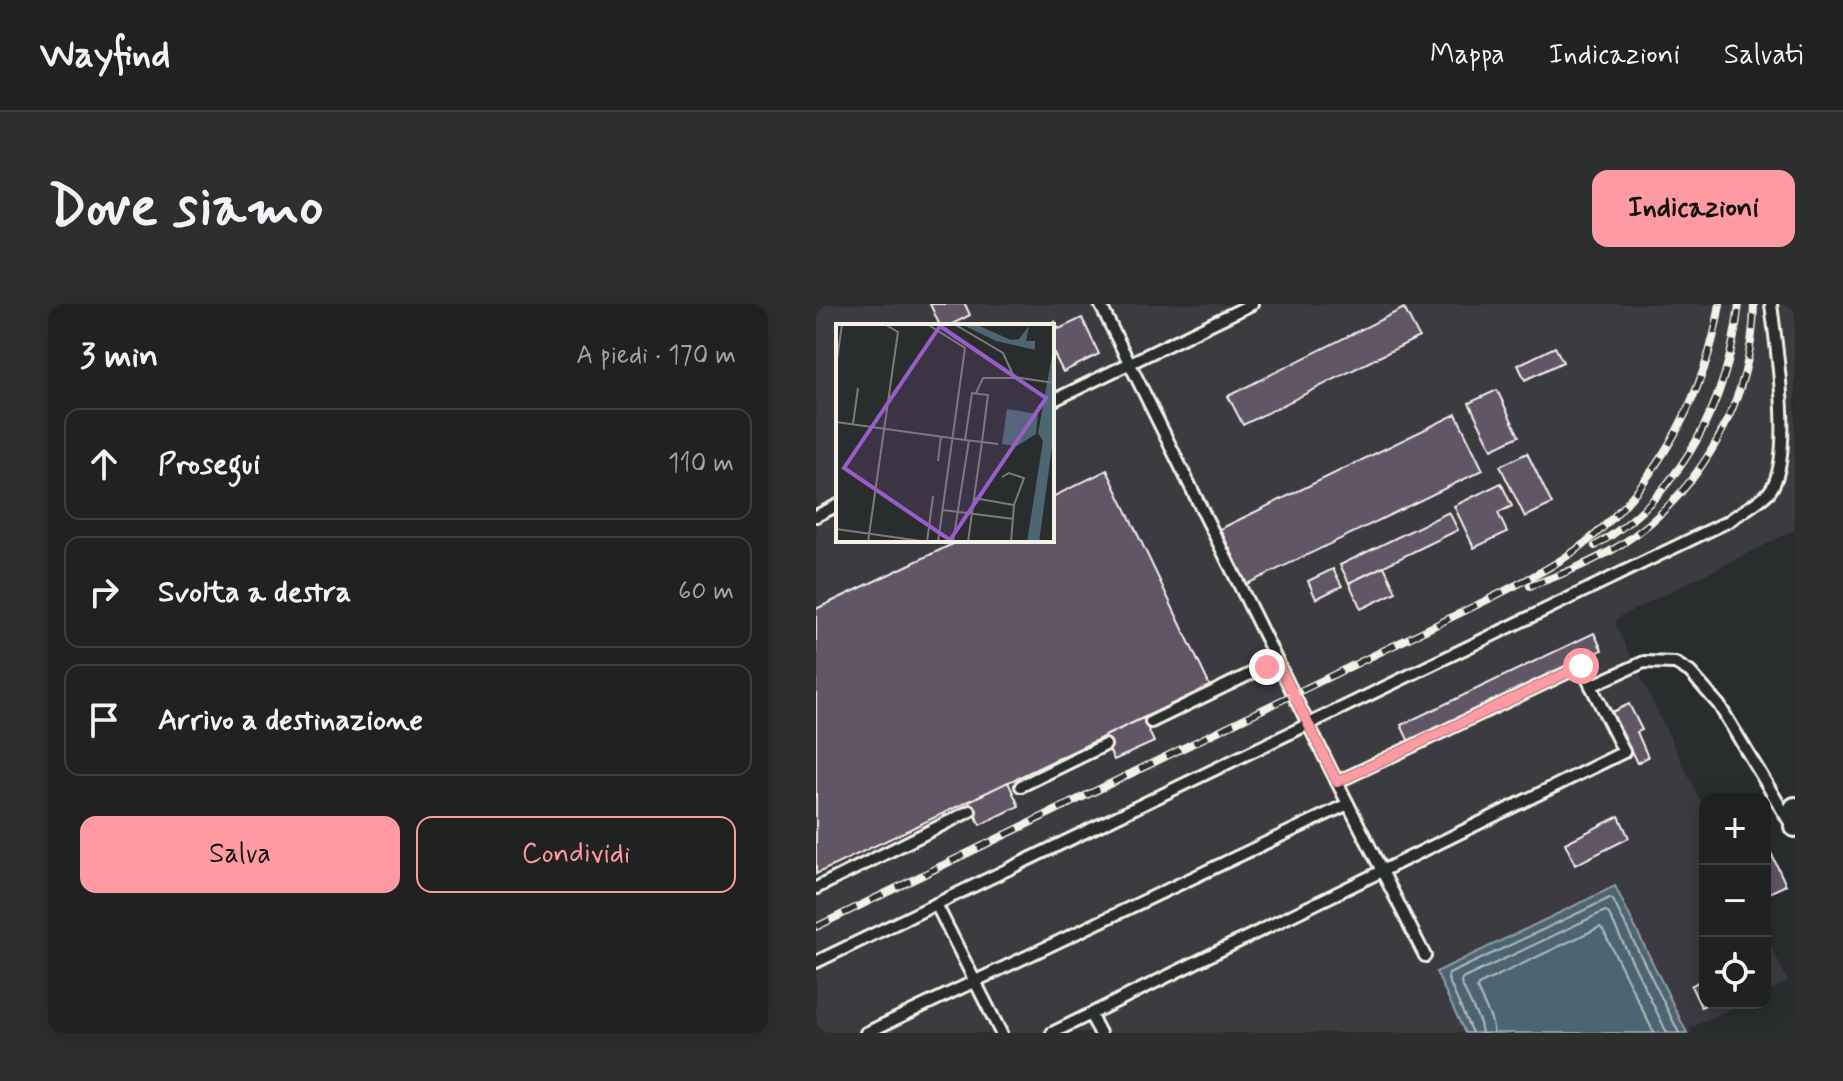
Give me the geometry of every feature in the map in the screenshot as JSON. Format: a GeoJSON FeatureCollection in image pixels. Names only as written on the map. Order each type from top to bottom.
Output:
{"type":"FeatureCollection","features":[{"type":"Feature","properties":{"kind":"street"},"geometry":{"type":"LineString","coordinates":[[1795,808],[1795,828]]}},
{"type":"Feature","properties":{"kind":"lane"},"geometry":{"type":"LineString","coordinates":[[1100,304],[1425,956]]}},
{"type":"Feature","properties":{"kind":"lane"},"geometry":{"type":"LineString","coordinates":[[1054,400],[1252,304]]}},
{"type":"Feature","properties":{"kind":"lane"},"geometry":{"type":"LineString","coordinates":[[816,962],[1729,521],[1771,491],[1783,465],[1784,410],[1771,304]]}},
{"type":"Feature","properties":{"kind":"lane"},"geometry":{"type":"LineString","coordinates":[[816,516],[836,506]]}},
{"type":"Feature","properties":{"kind":"lane"},"geometry":{"type":"LineString","coordinates":[[1151,722],[1277,661]]}},
{"type":"Feature","properties":{"kind":"lane"},"geometry":{"type":"LineString","coordinates":[[1591,686],[1644,662],[1675,663],[1690,672],[1719,705],[1795,828]]}},
{"type":"Feature","properties":{"kind":"lane"},"geometry":{"type":"LineString","coordinates":[[1052,1033],[1624,752],[1581,666],[1337,782]]}},
{"type":"Feature","properties":{"kind":"lane"},"geometry":{"type":"LineString","coordinates":[[1021,786],[1105,745]]}},
{"type":"Feature","properties":{"kind":"lane"},"geometry":{"type":"LineString","coordinates":[[866,1033],[1348,804]]}},
{"type":"Feature","properties":{"kind":"lane"},"geometry":{"type":"LineString","coordinates":[[816,888],[970,811]]}},
{"type":"Feature","properties":{"kind":"lane"},"geometry":{"type":"LineString","coordinates":[[936,904],[1001,1033]]}},
{"type":"Feature","properties":{"kind":"lane"},"geometry":{"type":"LineString","coordinates":[[1090,1014],[1100,1033]]}},
{"type":"Feature","properties":{"kind":"shaded area"},"geometry":{"type":"Polygon","coordinates":[[[816,304],[1795,304],[1795,530],[1617,619],[1616,626],[1699,798],[1699,1009],[1730,1009],[1690,1028],[1692,1033],[816,1033],[816,304]]]}},
{"type":"Feature","properties":{"kind":"shaded area"},"geometry":{"type":"Polygon","coordinates":[[[1771,946],[1788,982],[1771,990],[1771,946]]]}},
{"type":"Feature","properties":{"kind":"water"},"geometry":{"type":"Polygon","coordinates":[[[1615,886],[1687,1033],[1465,1033],[1436,972],[1615,886]]]}},
{"type":"Feature","properties":{"kind":"building"},"geometry":{"type":"Polygon","coordinates":[[[930,304],[965,304],[970,315],[953,324],[939,324],[930,304]]]}},
{"type":"Feature","properties":{"kind":"building"},"geometry":{"type":"Polygon","coordinates":[[[1404,308],[1419,337],[1243,425],[1228,396],[1404,308]]]}},
{"type":"Feature","properties":{"kind":"building"},"geometry":{"type":"Polygon","coordinates":[[[1082,318],[1099,354],[1063,372],[1054,354],[1054,324],[1049,324],[1055,321],[1059,329],[1082,318]]]}},
{"type":"Feature","properties":{"kind":"building"},"geometry":{"type":"Polygon","coordinates":[[[1555,347],[1563,362],[1525,380],[1518,365],[1555,347]]]}},
{"type":"Feature","properties":{"kind":"building"},"geometry":{"type":"Polygon","coordinates":[[[1497,390],[1519,436],[1492,449],[1469,403],[1497,390]]]}},
{"type":"Feature","properties":{"kind":"building"},"geometry":{"type":"Polygon","coordinates":[[[1456,414],[1483,470],[1247,584],[1220,529],[1456,414]]]}},
{"type":"Feature","properties":{"kind":"building"},"geometry":{"type":"Polygon","coordinates":[[[1527,453],[1552,504],[1525,517],[1500,466],[1527,453]]]}},
{"type":"Feature","properties":{"kind":"building"},"geometry":{"type":"Polygon","coordinates":[[[1107,470],[1210,686],[816,874],[816,609],[957,542],[1054,542],[1054,496],[1107,470]]]}},
{"type":"Feature","properties":{"kind":"building"},"geometry":{"type":"Polygon","coordinates":[[[1501,483],[1512,506],[1498,513],[1507,532],[1474,548],[1454,506],[1501,483]]]}},
{"type":"Feature","properties":{"kind":"building"},"geometry":{"type":"Polygon","coordinates":[[[1449,512],[1458,530],[1349,583],[1340,565],[1449,512]]]}},
{"type":"Feature","properties":{"kind":"building"},"geometry":{"type":"Polygon","coordinates":[[[1384,566],[1396,592],[1361,609],[1349,583],[1384,566]]]}},
{"type":"Feature","properties":{"kind":"building"},"geometry":{"type":"Polygon","coordinates":[[[1333,569],[1342,586],[1316,599],[1308,581],[1333,569]]]}},
{"type":"Feature","properties":{"kind":"building"},"geometry":{"type":"Polygon","coordinates":[[[1594,633],[1602,650],[1409,742],[1401,725],[1594,633]]]}},
{"type":"Feature","properties":{"kind":"building"},"geometry":{"type":"Polygon","coordinates":[[[1629,704],[1642,730],[1637,732],[1648,757],[1637,763],[1612,712],[1629,704]]]}},
{"type":"Feature","properties":{"kind":"building"},"geometry":{"type":"Polygon","coordinates":[[[1143,718],[1154,742],[1114,760],[1103,737],[1143,718]]]}},
{"type":"Feature","properties":{"kind":"building"},"geometry":{"type":"Polygon","coordinates":[[[1008,782],[1019,806],[980,825],[969,801],[1008,782]]]}},
{"type":"Feature","properties":{"kind":"building"},"geometry":{"type":"Polygon","coordinates":[[[1619,816],[1629,838],[1575,865],[1565,843],[1619,816]]]}},
{"type":"Feature","properties":{"kind":"building"},"geometry":{"type":"Polygon","coordinates":[[[1771,853],[1786,885],[1771,892],[1771,853]]]}},
{"type":"Feature","properties":{"kind":"building"},"geometry":{"type":"Polygon","coordinates":[[[1699,981],[1699,1003],[1691,986],[1699,981]]]}},
{"type":"Feature","properties":{"kind":"railway"},"geometry":{"type":"LineString","coordinates":[[816,927],[1485,601],[1571,554],[1620,510],[1661,458],[1678,429],[1704,368],[1720,304]]}},
{"type":"Feature","properties":{"kind":"railway"},"geometry":{"type":"LineString","coordinates":[[1595,546],[1626,525],[1653,500],[1696,442],[1724,376],[1739,304]]}},
{"type":"Feature","properties":{"kind":"railway"},"geometry":{"type":"LineString","coordinates":[[1530,586],[1576,568],[1619,546],[1648,525],[1697,472],[1732,409],[1744,375],[1754,304]]}},
{"type":"Feature","properties":{"kind":"route"},"geometry":{"type":"LineString","coordinates":[[1267,667],[1277,661],[1337,782],[1581,666]]}}]}
